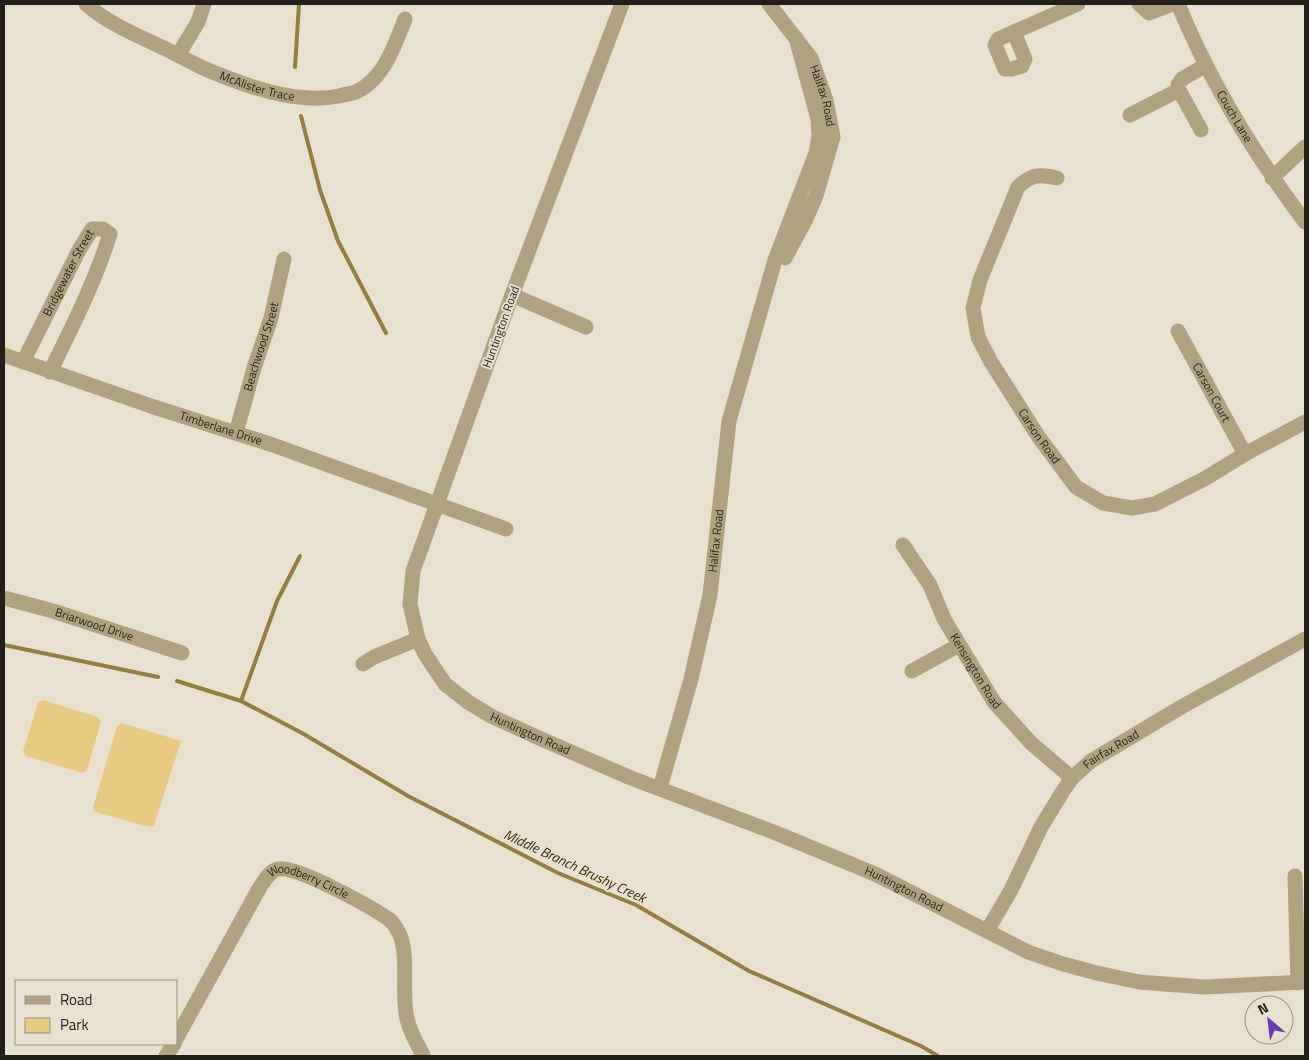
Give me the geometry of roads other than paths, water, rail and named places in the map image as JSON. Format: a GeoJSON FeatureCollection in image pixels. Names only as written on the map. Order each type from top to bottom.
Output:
{"type":"FeatureCollection","features":[{"type":"Feature","properties":{"kind":"street","name":"McAlister Trace"},"geometry":{"type":"LineString","coordinates":[[86,4],[120,27],[202,68],[263,90],[306,98],[331,98],[357,92],[372,82],[386,61],[405,19]]}},
{"type":"Feature","properties":{"kind":"street"},"geometry":{"type":"LineString","coordinates":[[178,55],[198,22],[204,4]]}},
{"type":"Feature","properties":{"kind":"street","name":"Huntington Road"},"geometry":{"type":"LineString","coordinates":[[622,4],[512,295],[413,571],[410,604],[418,638],[425,654],[445,684],[468,702],[491,716],[660,788],[875,874],[1028,952],[1097,974],[1139,982],[1204,987],[1302,983]]}},
{"type":"Feature","properties":{"kind":"street","name":"Halifax Road"},"geometry":{"type":"LineString","coordinates":[[660,788],[691,679],[710,595],[729,421],[766,294],[805,221],[816,196],[832,138],[826,100],[811,58],[770,4]]}},
{"type":"Feature","properties":{"kind":"street"},"geometry":{"type":"LineString","coordinates":[[1014,32],[1078,4]]}},
{"type":"Feature","properties":{"kind":"street"},"geometry":{"type":"LineString","coordinates":[[1139,4],[1149,13],[1172,4]]}},
{"type":"Feature","properties":{"kind":"street","name":"Couch Lane"},"geometry":{"type":"LineString","coordinates":[[1178,4],[1226,104],[1272,178],[1305,222]]}},
{"type":"Feature","properties":{"kind":"street"},"geometry":{"type":"LineString","coordinates":[[1202,130],[1179,90],[1179,81],[1206,65]]}},
{"type":"Feature","properties":{"kind":"street"},"geometry":{"type":"LineString","coordinates":[[1130,115],[1179,90]]}},
{"type":"Feature","properties":{"kind":"street"},"geometry":{"type":"LineString","coordinates":[[1272,178],[1305,147]]}},
{"type":"Feature","properties":{"kind":"street","name":"Carson Road"},"geometry":{"type":"LineString","coordinates":[[1057,178],[1042,174],[1027,178],[1018,187],[980,280],[973,308],[978,337],[991,362],[1038,436],[1076,487],[1103,502],[1132,508],[1155,504],[1206,478],[1245,454],[1305,422]]}},
{"type":"Feature","properties":{"kind":"street","name":"Bridgewater Street"},"geometry":{"type":"LineString","coordinates":[[23,362],[71,265],[92,229],[103,229],[110,234],[96,274],[50,372]]}},
{"type":"Feature","properties":{"kind":"street","name":"Beachwood Street"},"geometry":{"type":"LineString","coordinates":[[236,433],[254,368],[271,318],[284,259]]}},
{"type":"Feature","properties":{"kind":"street"},"geometry":{"type":"LineString","coordinates":[[71,265],[96,274]]}},
{"type":"Feature","properties":{"kind":"street"},"geometry":{"type":"LineString","coordinates":[[512,295],[586,327]]}},
{"type":"Feature","properties":{"kind":"street","name":"Carson Court"},"geometry":{"type":"LineString","coordinates":[[1178,332],[1245,454]]}},
{"type":"Feature","properties":{"kind":"street","name":"Timberlane Drive"},"geometry":{"type":"LineString","coordinates":[[4,355],[50,372],[301,454],[436,505],[506,529]]}},
{"type":"Feature","properties":{"kind":"street","name":"Kensington Road"},"geometry":{"type":"LineString","coordinates":[[903,545],[930,585],[944,619],[994,702],[1031,743],[1072,778]]}},
{"type":"Feature","properties":{"kind":"street","name":"Briarwood Drive"},"geometry":{"type":"LineString","coordinates":[[4,598],[53,610],[182,653]]}},
{"type":"Feature","properties":{"kind":"street"},"geometry":{"type":"LineString","coordinates":[[363,664],[374,657],[418,638]]}},
{"type":"Feature","properties":{"kind":"street","name":"Fairfax Road"},"geometry":{"type":"LineString","coordinates":[[987,931],[1011,890],[1041,827],[1072,778],[1091,761],[1184,706],[1305,639]]}},
{"type":"Feature","properties":{"kind":"street"},"geometry":{"type":"LineString","coordinates":[[912,671],[959,646]]}},
{"type":"Feature","properties":{"kind":"street","name":"Woodberry Circle"},"geometry":{"type":"LineString","coordinates":[[178,1035],[260,887],[272,872],[280,869],[300,872],[333,888],[392,922],[400,934],[404,957],[406,1013],[422,1056]]}},
{"type":"Feature","properties":{"kind":"street"},"geometry":{"type":"LineString","coordinates":[[1295,876],[1302,983]]}},
{"type":"Feature","properties":{"kind":"street"},"geometry":{"type":"LineString","coordinates":[[166,1056],[173,1045]]}},
{"type":"Feature","properties":{"kind":"waterway"},"geometry":{"type":"LineString","coordinates":[[295,67],[299,4]]}},
{"type":"Feature","properties":{"kind":"waterway"},"geometry":{"type":"LineString","coordinates":[[301,116],[320,190],[338,241],[386,333]]}},
{"type":"Feature","properties":{"kind":"waterway"},"geometry":{"type":"LineString","coordinates":[[241,701],[277,601],[300,556]]}},
{"type":"Feature","properties":{"kind":"waterway","name":"Middle Branch Brushy Creek"},"geometry":{"type":"LineString","coordinates":[[4,645],[158,677]]}},
{"type":"Feature","properties":{"kind":"waterway","name":"Middle Branch Brushy Creek"},"geometry":{"type":"LineString","coordinates":[[177,681],[241,701],[302,733],[408,796],[558,873],[636,905],[749,971],[921,1046],[938,1056]]}}]}
